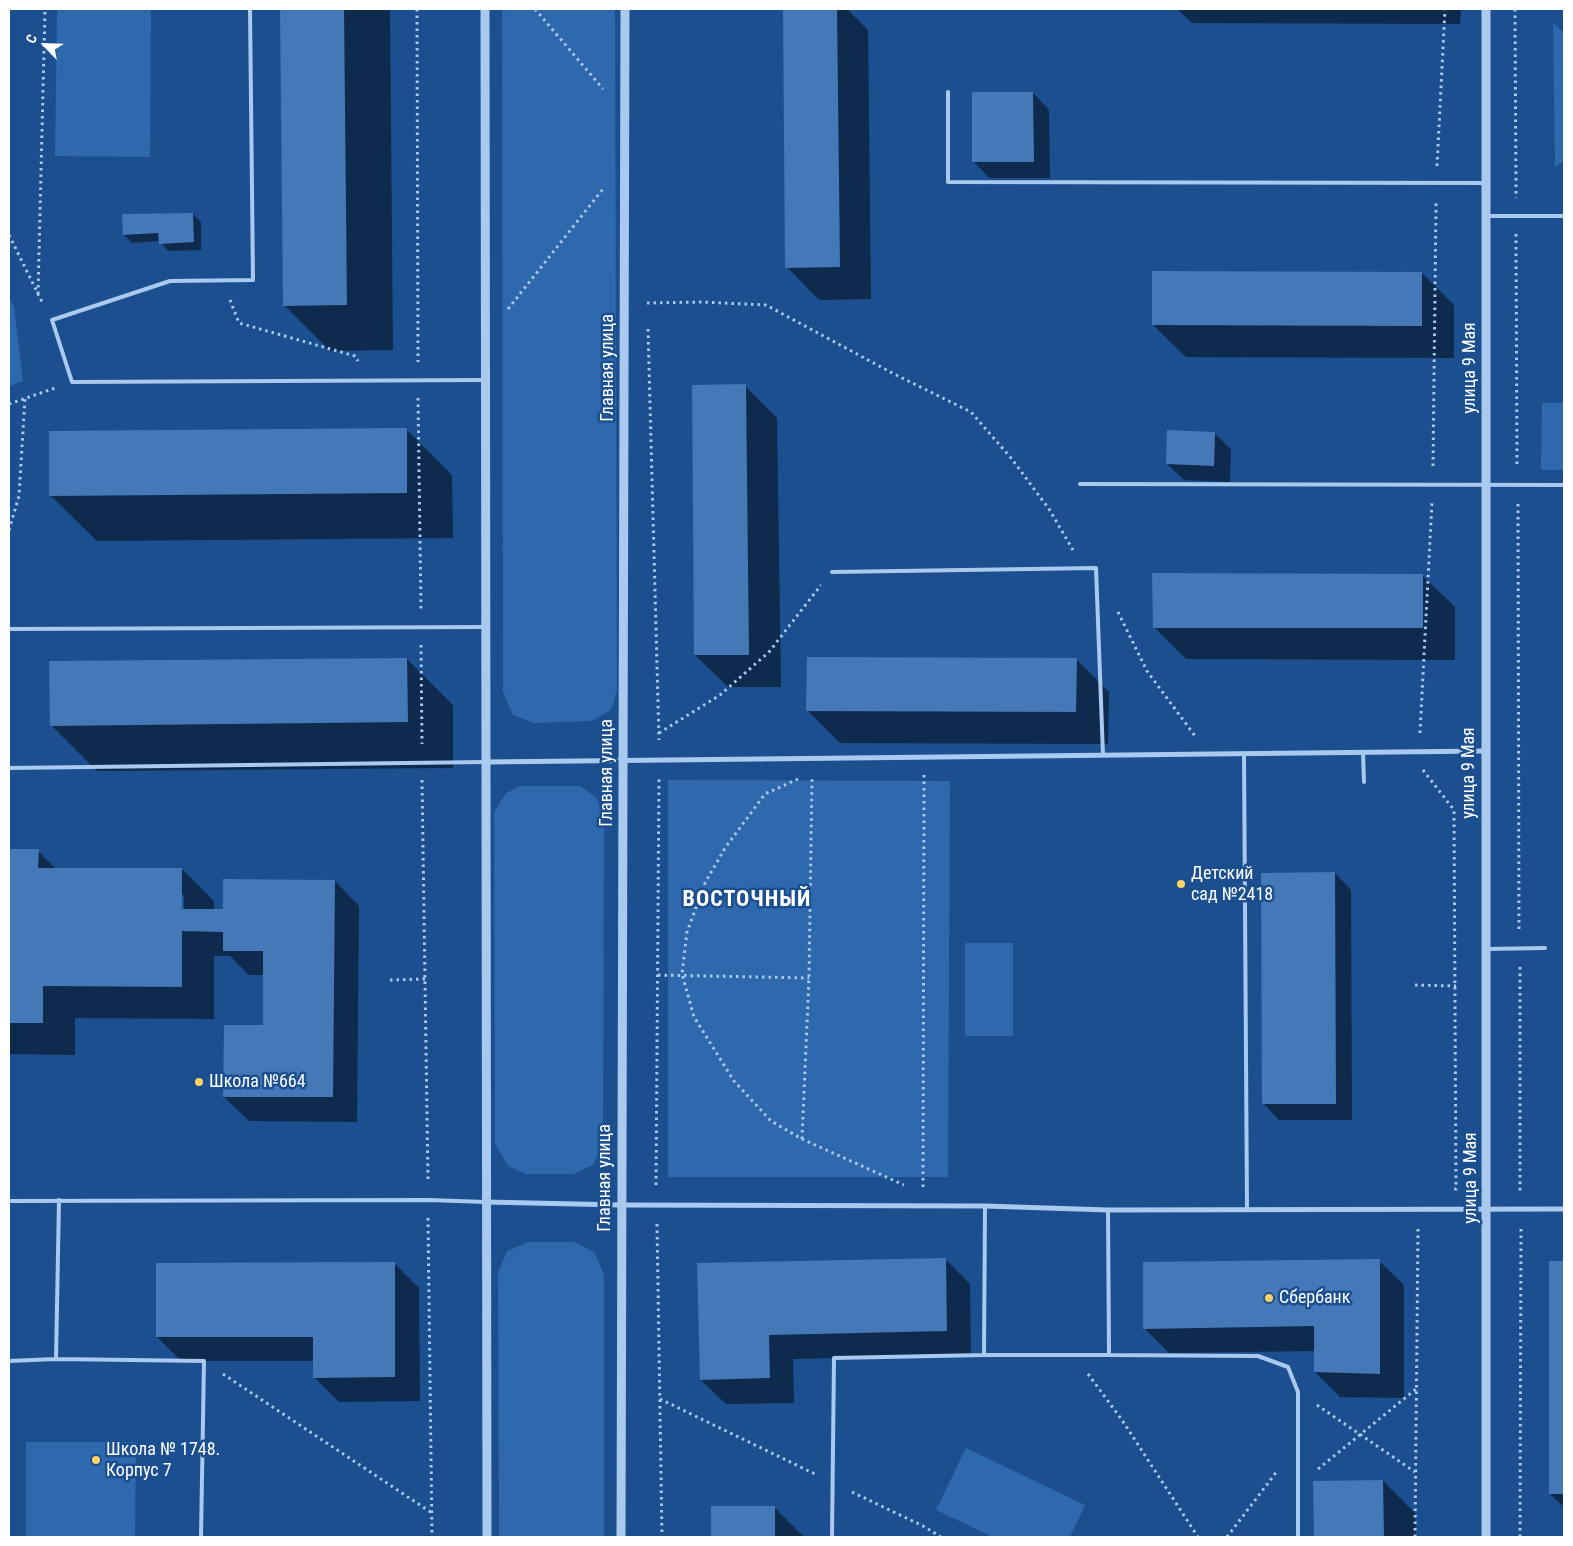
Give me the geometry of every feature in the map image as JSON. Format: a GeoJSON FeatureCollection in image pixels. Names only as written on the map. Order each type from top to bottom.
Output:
{"type":"FeatureCollection","features":[{"type":"Feature","properties":{"kind":"street"},"geometry":{"type":"LineString","coordinates":[[485,9],[487,1537]]}},
{"type":"Feature","properties":{"kind":"street","name":"Главная улица"},"geometry":{"type":"LineString","coordinates":[[621,1537],[625,9]]}},
{"type":"Feature","properties":{"kind":"street","name":"улица 9 Мая"},"geometry":{"type":"LineString","coordinates":[[1486,9],[1485,752],[1488,1209],[1486,1537]]}},
{"type":"Feature","properties":{"kind":"street"},"geometry":{"type":"LineString","coordinates":[[486,762],[1485,752]]}},
{"type":"Feature","properties":{"kind":"street"},"geometry":{"type":"LineString","coordinates":[[486,1202],[621,1205],[985,1206],[1108,1210],[1564,1209]]}},
{"type":"Feature","properties":{"kind":"lane"},"geometry":{"type":"LineString","coordinates":[[250,9],[253,280],[170,281],[52,320],[72,382],[485,380]]}},
{"type":"Feature","properties":{"kind":"lane"},"geometry":{"type":"LineString","coordinates":[[948,92],[948,182],[1436,181],[1486,183]]}},
{"type":"Feature","properties":{"kind":"lane"},"geometry":{"type":"LineString","coordinates":[[1486,216],[1564,216]]}},
{"type":"Feature","properties":{"kind":"lane"},"geometry":{"type":"LineString","coordinates":[[1080,484],[1564,485]]}},
{"type":"Feature","properties":{"kind":"lane"},"geometry":{"type":"LineString","coordinates":[[832,572],[1096,568],[1103,755]]}},
{"type":"Feature","properties":{"kind":"lane"},"geometry":{"type":"LineString","coordinates":[[9,629],[485,627]]}},
{"type":"Feature","properties":{"kind":"lane"},"geometry":{"type":"LineString","coordinates":[[1363,752],[1364,782]]}},
{"type":"Feature","properties":{"kind":"lane"},"geometry":{"type":"LineString","coordinates":[[1244,754],[1247,1210]]}},
{"type":"Feature","properties":{"kind":"lane"},"geometry":{"type":"LineString","coordinates":[[9,768],[486,762]]}},
{"type":"Feature","properties":{"kind":"lane"},"geometry":{"type":"LineString","coordinates":[[1486,949],[1545,948]]}},
{"type":"Feature","properties":{"kind":"lane"},"geometry":{"type":"LineString","coordinates":[[56,1359],[60,1200]]}},
{"type":"Feature","properties":{"kind":"lane"},"geometry":{"type":"LineString","coordinates":[[9,1201],[428,1200],[486,1202]]}},
{"type":"Feature","properties":{"kind":"lane"},"geometry":{"type":"LineString","coordinates":[[984,1355],[985,1206]]}},
{"type":"Feature","properties":{"kind":"lane"},"geometry":{"type":"LineString","coordinates":[[1108,1210],[1109,1355]]}},
{"type":"Feature","properties":{"kind":"lane"},"geometry":{"type":"LineString","coordinates":[[832,1537],[834,1358],[984,1355],[1258,1356],[1288,1367],[1298,1392],[1298,1537]]}},
{"type":"Feature","properties":{"kind":"lane"},"geometry":{"type":"LineString","coordinates":[[9,1361],[56,1359],[204,1361],[201,1537]]}},
{"type":"Feature","properties":{"kind":"path"},"geometry":{"type":"LineString","coordinates":[[38,294],[44,9]]}},
{"type":"Feature","properties":{"kind":"path"},"geometry":{"type":"LineString","coordinates":[[418,9],[420,627],[432,1537]]}},
{"type":"Feature","properties":{"kind":"path"},"geometry":{"type":"LineString","coordinates":[[535,9],[624,115]]}},
{"type":"Feature","properties":{"kind":"path"},"geometry":{"type":"LineString","coordinates":[[1420,733],[1433,484],[1436,181],[1445,9]]}},
{"type":"Feature","properties":{"kind":"path"},"geometry":{"type":"LineString","coordinates":[[1515,9],[1520,948],[1520,1537]]}},
{"type":"Feature","properties":{"kind":"path"},"geometry":{"type":"LineString","coordinates":[[507,310],[626,161]]}},
{"type":"Feature","properties":{"kind":"path"},"geometry":{"type":"LineString","coordinates":[[9,235],[52,320]]}},
{"type":"Feature","properties":{"kind":"path"},"geometry":{"type":"LineString","coordinates":[[228,280],[230,301],[240,323],[355,356],[370,380]]}},
{"type":"Feature","properties":{"kind":"path"},"geometry":{"type":"LineString","coordinates":[[647,303],[702,302],[766,305],[894,374],[971,412],[1012,458],[1043,502],[1076,555],[1096,568]]}},
{"type":"Feature","properties":{"kind":"path"},"geometry":{"type":"LineString","coordinates":[[9,404],[72,382]]}},
{"type":"Feature","properties":{"kind":"path"},"geometry":{"type":"LineString","coordinates":[[9,530],[19,496],[25,398]]}},
{"type":"Feature","properties":{"kind":"path"},"geometry":{"type":"LineString","coordinates":[[658,733],[720,695],[768,652],[832,572]]}},
{"type":"Feature","properties":{"kind":"path"},"geometry":{"type":"LineString","coordinates":[[1115,606],[1147,670],[1209,754]]}},
{"type":"Feature","properties":{"kind":"path"},"geometry":{"type":"LineString","coordinates":[[1420,766],[1454,810],[1456,1189]]}},
{"type":"Feature","properties":{"kind":"path"},"geometry":{"type":"LineString","coordinates":[[923,1192],[924,772]]}},
{"type":"Feature","properties":{"kind":"path"},"geometry":{"type":"LineString","coordinates":[[802,1139],[809,978],[812,773],[765,794],[725,848],[705,883],[687,932],[682,974],[694,1017],[734,1080],[771,1122],[802,1139],[906,1186]]}},
{"type":"Feature","properties":{"kind":"path"},"geometry":{"type":"LineString","coordinates":[[658,975],[809,978]]}},
{"type":"Feature","properties":{"kind":"path"},"geometry":{"type":"LineString","coordinates":[[390,980],[425,979]]}},
{"type":"Feature","properties":{"kind":"path"},"geometry":{"type":"LineString","coordinates":[[1415,985],[1456,986]]}},
{"type":"Feature","properties":{"kind":"path"},"geometry":{"type":"LineString","coordinates":[[1416,1537],[1418,1209]]}},
{"type":"Feature","properties":{"kind":"path"},"geometry":{"type":"LineString","coordinates":[[1075,1355],[1122,1420],[1198,1537]]}},
{"type":"Feature","properties":{"kind":"path"},"geometry":{"type":"LineString","coordinates":[[204,1361],[432,1513]]}},
{"type":"Feature","properties":{"kind":"path"},"geometry":{"type":"LineString","coordinates":[[1298,1485],[1416,1389]]}},
{"type":"Feature","properties":{"kind":"path"},"geometry":{"type":"LineString","coordinates":[[1298,1392],[1416,1472]]}},
{"type":"Feature","properties":{"kind":"path"},"geometry":{"type":"LineString","coordinates":[[660,1399],[923,1526],[941,1537]]}},
{"type":"Feature","properties":{"kind":"path"},"geometry":{"type":"LineString","coordinates":[[1227,1537],[1298,1444]]}},
{"type":"Feature","properties":{"kind":"shaded area"},"geometry":{"type":"Polygon","coordinates":[[[57,9],[151,9],[150,157],[55,156],[57,9]]]}},
{"type":"Feature","properties":{"kind":"shaded area"},"geometry":{"type":"Polygon","coordinates":[[[502,9],[615,9],[617,691],[611,710],[591,721],[534,723],[513,715],[503,692],[502,9]]]}},
{"type":"Feature","properties":{"kind":"shaded area"},"geometry":{"type":"Polygon","coordinates":[[[1553,23],[1564,33],[1564,161],[1555,167],[1553,23]]]}},
{"type":"Feature","properties":{"kind":"shaded area"},"geometry":{"type":"Polygon","coordinates":[[[9,298],[14,307],[23,381],[9,386],[9,298]]]}},
{"type":"Feature","properties":{"kind":"shaded area"},"geometry":{"type":"Polygon","coordinates":[[[1542,403],[1564,403],[1564,470],[1541,470],[1542,403]]]}},
{"type":"Feature","properties":{"kind":"shaded area"},"geometry":{"type":"Polygon","coordinates":[[[668,780],[950,781],[948,1177],[668,1177],[668,780]]]}},
{"type":"Feature","properties":{"kind":"shaded area"},"geometry":{"type":"Polygon","coordinates":[[[521,786],[580,786],[596,797],[604,815],[603,1144],[593,1165],[574,1174],[526,1174],[508,1166],[495,1144],[494,812],[506,793],[521,786]]]}},
{"type":"Feature","properties":{"kind":"shaded area"},"geometry":{"type":"Polygon","coordinates":[[[965,943],[1013,943],[1013,1036],[965,1036],[965,943]]]}},
{"type":"Feature","properties":{"kind":"shaded area"},"geometry":{"type":"Polygon","coordinates":[[[528,1242],[575,1242],[595,1253],[604,1275],[604,1537],[499,1537],[498,1273],[507,1251],[528,1242]]]}},
{"type":"Feature","properties":{"kind":"shaded area"},"geometry":{"type":"Polygon","coordinates":[[[26,1442],[136,1442],[135,1537],[26,1537],[26,1442]]]}},
{"type":"Feature","properties":{"kind":"shaded area"},"geometry":{"type":"Polygon","coordinates":[[[966,1448],[1085,1505],[1070,1537],[993,1537],[936,1510],[966,1448]]]}},
{"type":"Feature","properties":{"kind":"building"},"geometry":{"type":"Polygon","coordinates":[[[280,9],[344,9],[347,305],[283,306],[280,9]]]}},
{"type":"Feature","properties":{"kind":"building"},"geometry":{"type":"Polygon","coordinates":[[[783,9],[837,9],[840,267],[785,268],[783,9]]]}},
{"type":"Feature","properties":{"kind":"building"},"geometry":{"type":"Polygon","coordinates":[[[972,92],[1033,92],[1034,162],[972,162],[972,92]]]}},
{"type":"Feature","properties":{"kind":"building"},"geometry":{"type":"Polygon","coordinates":[[[193,213],[194,242],[159,244],[158,233],[123,235],[122,214],[193,213]]]}},
{"type":"Feature","properties":{"kind":"building"},"geometry":{"type":"Polygon","coordinates":[[[1152,271],[1422,272],[1422,326],[1152,325],[1152,271]]]}},
{"type":"Feature","properties":{"kind":"building"},"geometry":{"type":"Polygon","coordinates":[[[746,384],[749,655],[694,655],[692,385],[746,384]]]}},
{"type":"Feature","properties":{"kind":"building"},"geometry":{"type":"Polygon","coordinates":[[[407,428],[407,493],[49,496],[49,431],[407,428]]]}},
{"type":"Feature","properties":{"kind":"building"},"geometry":{"type":"Polygon","coordinates":[[[1167,430],[1215,432],[1214,466],[1166,464],[1167,430]]]}},
{"type":"Feature","properties":{"kind":"building"},"geometry":{"type":"Polygon","coordinates":[[[1152,573],[1423,574],[1423,628],[1153,628],[1152,573]]]}},
{"type":"Feature","properties":{"kind":"building"},"geometry":{"type":"Polygon","coordinates":[[[807,657],[1077,658],[1076,712],[806,711],[807,657]]]}},
{"type":"Feature","properties":{"kind":"building"},"geometry":{"type":"Polygon","coordinates":[[[407,658],[408,722],[50,726],[49,661],[407,658]]]}},
{"type":"Feature","properties":{"kind":"building"},"geometry":{"type":"Polygon","coordinates":[[[9,849],[39,849],[38,868],[182,868],[182,909],[223,909],[223,879],[335,880],[333,1097],[223,1097],[224,1025],[263,1025],[263,951],[223,951],[223,932],[182,931],[182,987],[43,986],[43,1023],[9,1023],[9,849]]]}},
{"type":"Feature","properties":{"kind":"building"},"geometry":{"type":"Polygon","coordinates":[[[1335,872],[1336,1104],[1262,1104],[1261,873],[1335,872]]]}},
{"type":"Feature","properties":{"kind":"building"},"geometry":{"type":"Polygon","coordinates":[[[946,1258],[947,1331],[769,1335],[770,1378],[700,1380],[697,1263],[946,1258]]]}},
{"type":"Feature","properties":{"kind":"building"},"geometry":{"type":"Polygon","coordinates":[[[1380,1259],[1380,1374],[1314,1372],[1314,1326],[1143,1329],[1143,1262],[1380,1259]]]}},
{"type":"Feature","properties":{"kind":"building"},"geometry":{"type":"Polygon","coordinates":[[[1549,1261],[1564,1261],[1564,1494],[1549,1494],[1549,1261]]]}},
{"type":"Feature","properties":{"kind":"building"},"geometry":{"type":"Polygon","coordinates":[[[395,1262],[395,1377],[313,1378],[313,1337],[156,1337],[156,1263],[395,1262]]]}},
{"type":"Feature","properties":{"kind":"building"},"geometry":{"type":"Polygon","coordinates":[[[1383,1480],[1384,1537],[1314,1537],[1313,1481],[1383,1480]]]}},
{"type":"Feature","properties":{"kind":"building"},"geometry":{"type":"Polygon","coordinates":[[[711,1506],[775,1506],[775,1537],[711,1537],[711,1506]]]}},
{"type":"Feature","properties":{"kind":"place","name":"Детский сад №2418"},"geometry":{"type":"Point","coordinates":[1181,884]}},
{"type":"Feature","properties":{"kind":"place","name":"Школа №664"},"geometry":{"type":"Point","coordinates":[199,1082]}},
{"type":"Feature","properties":{"kind":"place","name":"Сбербанк"},"geometry":{"type":"Point","coordinates":[1269,1298]}},
{"type":"Feature","properties":{"kind":"place","name":"Школа № 1748. Корпус 7"},"geometry":{"type":"Point","coordinates":[96,1460]}},
{"type":"Feature","properties":{"kind":"district","name":"ВОСТОЧНЫЙ"},"geometry":{"type":"Point","coordinates":[747,900]}}]}
